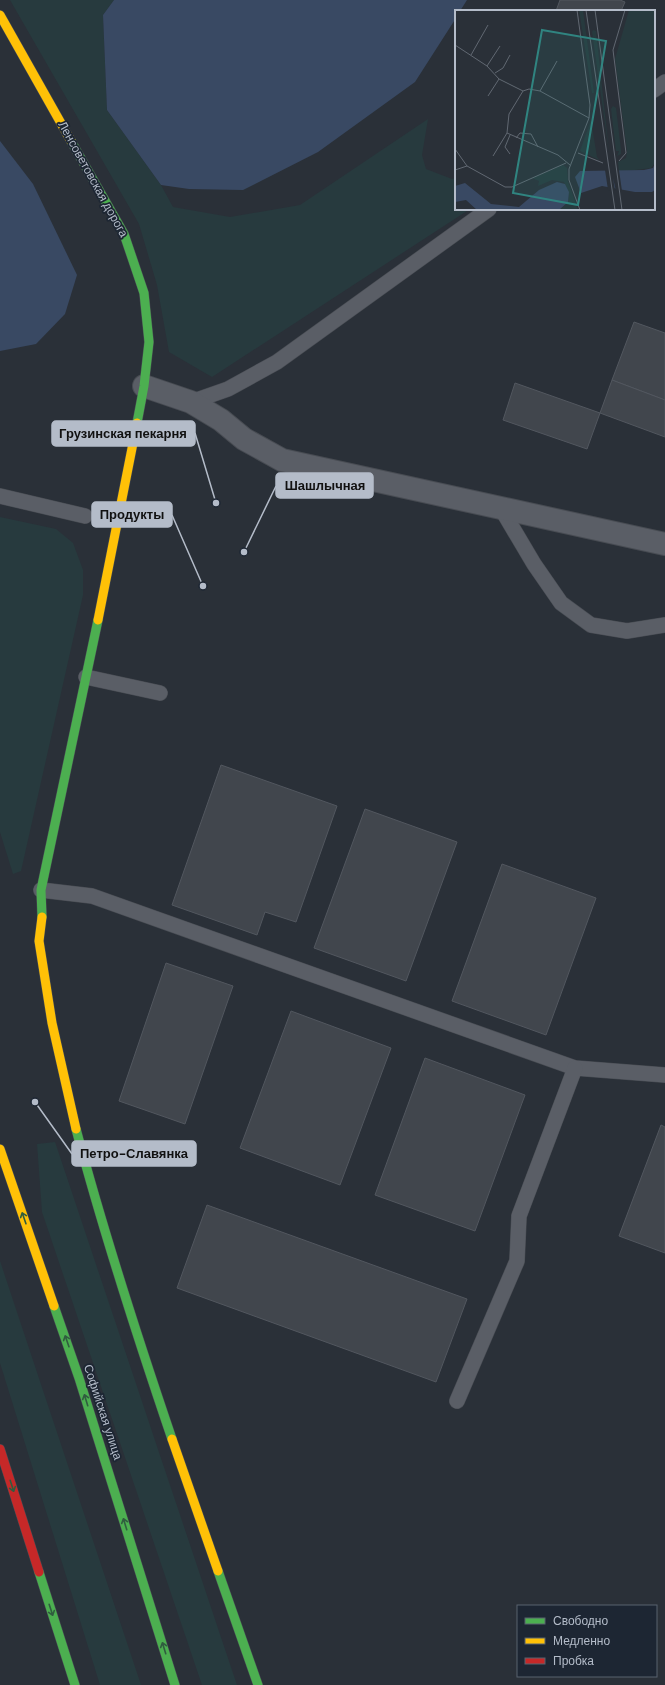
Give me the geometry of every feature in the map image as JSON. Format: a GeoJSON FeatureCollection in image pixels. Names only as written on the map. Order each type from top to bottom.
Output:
{"type":"FeatureCollection","features":[{"type":"Feature","properties":{"kind":"street","name":"Ленсоветовская дорога"},"geometry":{"type":"LineString","coordinates":[[0,16],[124,234],[144,293],[149,342],[144,386],[119,521],[40,890],[42,913],[38,941],[52,1023],[76,1128],[103,1228],[136,1332],[258,1685]]}},
{"type":"Feature","properties":{"kind":"street"},"geometry":{"type":"LineString","coordinates":[[144,386],[191,402],[221,420],[244,439],[282,460],[502,510],[665,544]]}},
{"type":"Feature","properties":{"kind":"street","name":"Софийская улица"},"geometry":{"type":"LineString","coordinates":[[0,1149],[79,1378],[176,1685]]}},
{"type":"Feature","properties":{"kind":"street"},"geometry":{"type":"LineString","coordinates":[[0,1449],[74,1685]]}},
{"type":"Feature","properties":{"kind":"lane"},"geometry":{"type":"LineString","coordinates":[[655,89],[665,82]]}},
{"type":"Feature","properties":{"kind":"lane"},"geometry":{"type":"LineString","coordinates":[[191,402],[228,389],[277,362],[488,210]]}},
{"type":"Feature","properties":{"kind":"lane"},"geometry":{"type":"LineString","coordinates":[[0,496],[84,516]]}},
{"type":"Feature","properties":{"kind":"lane"},"geometry":{"type":"LineString","coordinates":[[502,510],[534,564],[561,603],[591,625],[627,631],[665,625]]}},
{"type":"Feature","properties":{"kind":"lane"},"geometry":{"type":"LineString","coordinates":[[86,677],[160,693]]}},
{"type":"Feature","properties":{"kind":"lane"},"geometry":{"type":"LineString","coordinates":[[40,890],[92,896],[574,1068],[665,1075]]}},
{"type":"Feature","properties":{"kind":"lane"},"geometry":{"type":"LineString","coordinates":[[457,1401],[517,1261],[520,1216],[574,1068]]}},
{"type":"Feature","properties":{"kind":"green space"},"geometry":{"type":"Polygon","coordinates":[[[10,0],[114,0],[103,15],[107,110],[161,185],[173,207],[230,217],[300,205],[428,119],[422,155],[426,169],[452,179],[455,178],[455,210],[468,210],[212,377],[169,352],[157,285],[139,224],[10,0]]]}},
{"type":"Feature","properties":{"kind":"green space"},"geometry":{"type":"Polygon","coordinates":[[[0,517],[56,529],[73,543],[83,570],[83,595],[21,871],[13,874],[0,832],[0,517]]]}},
{"type":"Feature","properties":{"kind":"green space"},"geometry":{"type":"Polygon","coordinates":[[[55,1142],[237,1685],[202,1685],[42,1212],[37,1144],[55,1142]]]}},
{"type":"Feature","properties":{"kind":"green space"},"geometry":{"type":"Polygon","coordinates":[[[0,1261],[141,1685],[100,1685],[0,1363],[0,1261]]]}},
{"type":"Feature","properties":{"kind":"water"},"geometry":{"type":"Polygon","coordinates":[[[114,0],[467,0],[461,10],[455,10],[455,20],[415,82],[318,152],[243,190],[189,189],[161,185],[107,110],[103,15],[114,0]]]}},
{"type":"Feature","properties":{"kind":"water"},"geometry":{"type":"Polygon","coordinates":[[[0,141],[33,184],[77,275],[65,314],[36,344],[0,351],[0,141]]]}},
{"type":"Feature","properties":{"kind":"building"},"geometry":{"type":"Polygon","coordinates":[[[560,0],[620,0],[625,2],[621,10],[556,10],[560,0]]]}},
{"type":"Feature","properties":{"kind":"building"},"geometry":{"type":"Polygon","coordinates":[[[634,322],[665,333],[665,400],[612,380],[634,322]]]}},
{"type":"Feature","properties":{"kind":"building"},"geometry":{"type":"Polygon","coordinates":[[[612,380],[665,400],[665,437],[600,413],[612,380]]]}},
{"type":"Feature","properties":{"kind":"building"},"geometry":{"type":"Polygon","coordinates":[[[515,383],[600,413],[587,449],[503,420],[515,383]]]}},
{"type":"Feature","properties":{"kind":"building"},"geometry":{"type":"Polygon","coordinates":[[[221,765],[337,806],[296,922],[265,912],[257,935],[172,905],[221,765]]]}},
{"type":"Feature","properties":{"kind":"building"},"geometry":{"type":"Polygon","coordinates":[[[365,809],[457,842],[406,981],[314,948],[365,809]]]}},
{"type":"Feature","properties":{"kind":"building"},"geometry":{"type":"Polygon","coordinates":[[[502,864],[596,898],[546,1035],[452,1001],[502,864]]]}},
{"type":"Feature","properties":{"kind":"building"},"geometry":{"type":"Polygon","coordinates":[[[166,963],[233,986],[185,1124],[119,1101],[166,963]]]}},
{"type":"Feature","properties":{"kind":"building"},"geometry":{"type":"Polygon","coordinates":[[[291,1011],[391,1048],[340,1185],[240,1148],[291,1011]]]}},
{"type":"Feature","properties":{"kind":"building"},"geometry":{"type":"Polygon","coordinates":[[[425,1058],[525,1095],[475,1231],[375,1195],[425,1058]]]}},
{"type":"Feature","properties":{"kind":"building"},"geometry":{"type":"Polygon","coordinates":[[[661,1125],[665,1127],[665,1253],[619,1236],[661,1125]]]}},
{"type":"Feature","properties":{"kind":"building"},"geometry":{"type":"Polygon","coordinates":[[[207,1205],[467,1299],[436,1382],[177,1288],[207,1205]]]}},
{"type":"Feature","properties":{"kind":"traffic: fast"},"geometry":{"type":"LineString","coordinates":[[71,141],[124,234],[144,293],[149,342],[144,386],[137,423]]}},
{"type":"Feature","properties":{"kind":"traffic: fast"},"geometry":{"type":"LineString","coordinates":[[42,917],[41,890],[98,620]]}},
{"type":"Feature","properties":{"kind":"traffic: fast"},"geometry":{"type":"LineString","coordinates":[[76,1129],[121,1285],[172,1439]]}},
{"type":"Feature","properties":{"kind":"traffic: fast"},"geometry":{"type":"LineString","coordinates":[[54,1306],[79,1378],[175,1685]]}},
{"type":"Feature","properties":{"kind":"traffic: fast"},"geometry":{"type":"LineString","coordinates":[[218,1571],[258,1685]]}},
{"type":"Feature","properties":{"kind":"traffic: fast"},"geometry":{"type":"LineString","coordinates":[[39,1572],[75,1685]]}},
{"type":"Feature","properties":{"kind":"traffic: slow"},"geometry":{"type":"LineString","coordinates":[[0,15],[71,141]]}},
{"type":"Feature","properties":{"kind":"traffic: slow"},"geometry":{"type":"LineString","coordinates":[[98,620],[137,423]]}},
{"type":"Feature","properties":{"kind":"traffic: slow"},"geometry":{"type":"LineString","coordinates":[[42,917],[39,941],[52,1023],[76,1129]]}},
{"type":"Feature","properties":{"kind":"traffic: slow"},"geometry":{"type":"LineString","coordinates":[[0,1149],[54,1306]]}},
{"type":"Feature","properties":{"kind":"traffic: slow"},"geometry":{"type":"LineString","coordinates":[[172,1439],[218,1571]]}},
{"type":"Feature","properties":{"kind":"traffic: jam"},"geometry":{"type":"LineString","coordinates":[[0,1449],[39,1572]]}},
{"type":"Feature","properties":{"kind":"place","name":"Грузинская пекарня"},"geometry":{"type":"Point","coordinates":[216,503]}},
{"type":"Feature","properties":{"kind":"place","name":"Шашлычная"},"geometry":{"type":"Point","coordinates":[244,552]}},
{"type":"Feature","properties":{"kind":"place","name":"Продукты"},"geometry":{"type":"Point","coordinates":[203,586]}},
{"type":"Feature","properties":{"kind":"place","name":"Петро-Славянка"},"geometry":{"type":"Point","coordinates":[35,1102]}}]}
